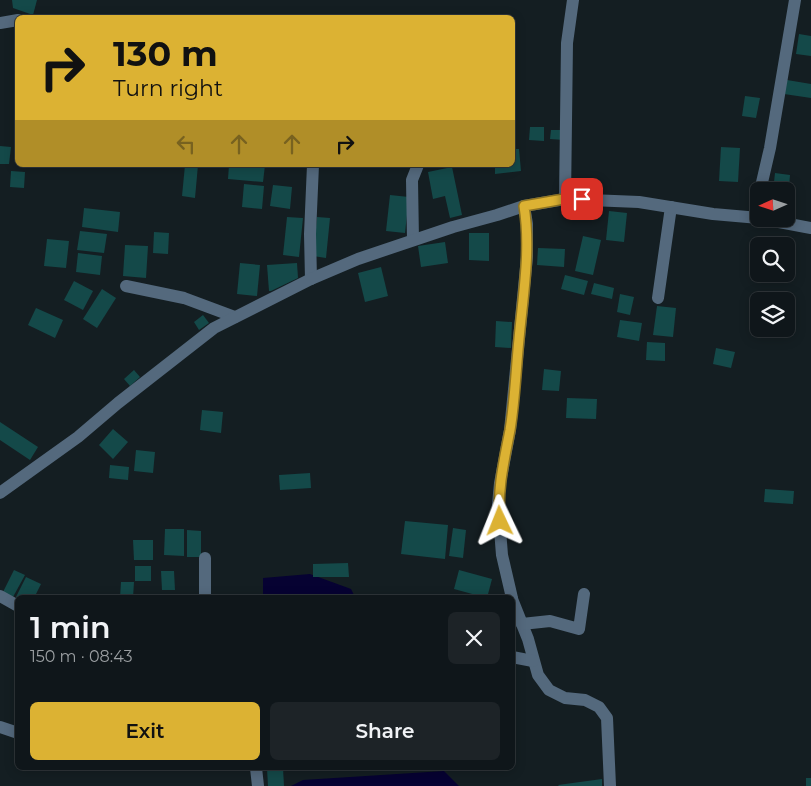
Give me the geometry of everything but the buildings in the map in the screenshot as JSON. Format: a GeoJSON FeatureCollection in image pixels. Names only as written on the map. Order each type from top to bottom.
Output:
{"type":"FeatureCollection","features":[{"type":"Feature","properties":{"kind":"street"},"geometry":{"type":"LineString","coordinates":[[564,199],[567,42],[574,0]]}},
{"type":"Feature","properties":{"kind":"street"},"geometry":{"type":"LineString","coordinates":[[762,182],[770,148],[794,0]]}},
{"type":"Feature","properties":{"kind":"street"},"geometry":{"type":"LineString","coordinates":[[0,23],[15,20]]}},
{"type":"Feature","properties":{"kind":"street"},"geometry":{"type":"LineString","coordinates":[[311,279],[310,234],[313,167]]}},
{"type":"Feature","properties":{"kind":"street"},"geometry":{"type":"LineString","coordinates":[[413,240],[412,180],[417,167]]}},
{"type":"Feature","properties":{"kind":"street"},"geometry":{"type":"LineString","coordinates":[[0,493],[78,437],[118,403],[214,328],[311,279],[358,259],[524,206],[564,199],[639,202],[713,214],[750,217]]}},
{"type":"Feature","properties":{"kind":"street"},"geometry":{"type":"LineString","coordinates":[[511,595],[502,555],[498,504],[510,430],[527,256],[527,224],[524,206]]}},
{"type":"Feature","properties":{"kind":"street"},"geometry":{"type":"LineString","coordinates":[[658,298],[671,207]]}},
{"type":"Feature","properties":{"kind":"street"},"geometry":{"type":"LineString","coordinates":[[795,225],[811,228]]}},
{"type":"Feature","properties":{"kind":"street"},"geometry":{"type":"LineString","coordinates":[[126,286],[184,298],[235,317]]}},
{"type":"Feature","properties":{"kind":"street"},"geometry":{"type":"LineString","coordinates":[[205,558],[205,595]]}},
{"type":"Feature","properties":{"kind":"street"},"geometry":{"type":"LineString","coordinates":[[522,624],[550,621],[579,629],[584,594]]}},
{"type":"Feature","properties":{"kind":"street"},"geometry":{"type":"LineString","coordinates":[[0,596],[15,604]]}},
{"type":"Feature","properties":{"kind":"street"},"geometry":{"type":"LineString","coordinates":[[515,606],[538,675],[549,690],[565,698],[586,700],[600,707],[607,718],[610,786]]}},
{"type":"Feature","properties":{"kind":"street"},"geometry":{"type":"LineString","coordinates":[[515,658],[534,661]]}},
{"type":"Feature","properties":{"kind":"street"},"geometry":{"type":"LineString","coordinates":[[0,727],[15,732]]}},
{"type":"Feature","properties":{"kind":"street"},"geometry":{"type":"LineString","coordinates":[[256,770],[258,786]]}},
{"type":"Feature","properties":{"kind":"shaded area"},"geometry":{"type":"Polygon","coordinates":[[[310,574],[351,589],[354,595],[263,595],[263,578],[310,574]]]}},
{"type":"Feature","properties":{"kind":"shaded area"},"geometry":{"type":"Polygon","coordinates":[[[444,771],[459,786],[291,786],[303,780],[444,771]]]}},
{"type":"Feature","properties":{"kind":"route"},"geometry":{"type":"LineString","coordinates":[[500,521],[498,504],[500,484],[510,430],[527,256],[527,224],[524,206],[564,199],[582,199]]}}]}
